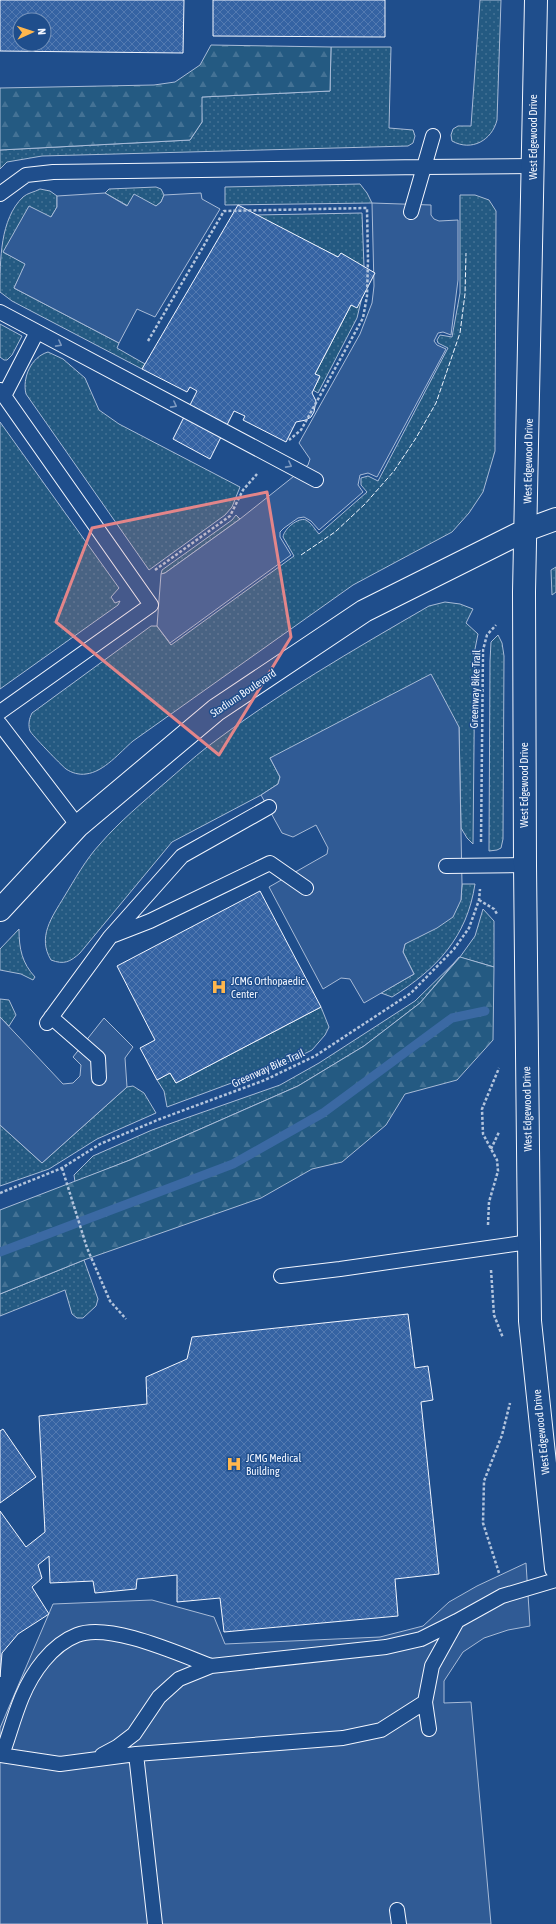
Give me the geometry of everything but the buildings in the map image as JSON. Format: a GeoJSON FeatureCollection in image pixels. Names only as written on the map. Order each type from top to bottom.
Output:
{"type":"FeatureCollection","features":[{"type":"Feature","properties":{"kind":"main road","name":"West Edgewood Drive"},"geometry":{"type":"LineString","coordinates":[[536,0],[524,592],[524,865],[530,1321],[556,1568]]}},
{"type":"Feature","properties":{"kind":"main road","name":"Stadium Boulevard"},"geometry":{"type":"LineString","coordinates":[[0,910],[78,826],[216,710],[364,611],[526,530],[556,519]]}},
{"type":"Feature","properties":{"kind":"lane"},"geometry":{"type":"LineString","coordinates":[[411,212],[433,136]]}},
{"type":"Feature","properties":{"kind":"lane"},"geometry":{"type":"LineString","coordinates":[[0,194],[26,175],[53,172],[424,166],[533,166]]}},
{"type":"Feature","properties":{"kind":"lane"},"geometry":{"type":"LineString","coordinates":[[0,312],[316,480]]}},
{"type":"Feature","properties":{"kind":"lane"},"geometry":{"type":"LineString","coordinates":[[0,712],[151,605],[2,393],[37,332]]}},
{"type":"Feature","properties":{"kind":"lane"},"geometry":{"type":"LineString","coordinates":[[0,724],[78,826]]}},
{"type":"Feature","properties":{"kind":"lane"},"geometry":{"type":"LineString","coordinates":[[99,1078],[98,1058],[49,1020],[110,937],[182,856],[269,807]]}},
{"type":"Feature","properties":{"kind":"lane"},"geometry":{"type":"LineString","coordinates":[[110,937],[150,921],[270,863],[306,888]]}},
{"type":"Feature","properties":{"kind":"lane"},"geometry":{"type":"LineString","coordinates":[[446,866],[524,865]]}},
{"type":"Feature","properties":{"kind":"lane"},"geometry":{"type":"LineString","coordinates":[[281,1276],[529,1242]]}},
{"type":"Feature","properties":{"kind":"lane"},"geometry":{"type":"LineString","coordinates":[[95,1759],[117,1747],[134,1734],[159,1697],[179,1679],[211,1666],[386,1647],[421,1638],[502,1596],[556,1580]]}},
{"type":"Feature","properties":{"kind":"lane"},"geometry":{"type":"LineString","coordinates":[[429,1729],[425,1702],[432,1666],[456,1621]]}},
{"type":"Feature","properties":{"kind":"lane"},"geometry":{"type":"LineString","coordinates":[[211,1666],[144,1641],[124,1636],[102,1632],[77,1635],[55,1648],[35,1671],[22,1697],[1,1755],[60,1764],[136,1754],[343,1738],[381,1730],[425,1702]]}},
{"type":"Feature","properties":{"kind":"lane"},"geometry":{"type":"LineString","coordinates":[[136,1754],[155,1924]]}},
{"type":"Feature","properties":{"kind":"lane"},"geometry":{"type":"LineString","coordinates":[[397,1910],[399,1924]]}},
{"type":"Feature","properties":{"kind":"path"},"geometry":{"type":"LineString","coordinates":[[136,584],[230,516],[243,490],[283,445],[301,430],[363,318],[368,289],[367,208],[224,211],[148,341]]}},
{"type":"Feature","properties":{"kind":"path","name":"Greenway Bike Trail"},"geometry":{"type":"LineString","coordinates":[[481,848],[483,650],[487,635],[524,592]]}},
{"type":"Feature","properties":{"kind":"path","name":"Greenway Bike Trail"},"geometry":{"type":"LineString","coordinates":[[0,1193],[62,1168],[100,1144],[160,1119],[265,1080],[315,1056],[411,993],[454,949],[469,928],[479,900],[481,884]]}},
{"type":"Feature","properties":{"kind":"path"},"geometry":{"type":"LineString","coordinates":[[491,1149],[499,1133],[499,1125]]}},
{"type":"Feature","properties":{"kind":"path"},"geometry":{"type":"LineString","coordinates":[[62,1168],[87,1248],[110,1301],[126,1319]]}},
{"type":"Feature","properties":{"kind":"highlighted area"},"geometry":{"type":"Polygon","coordinates":[[[267,492],[291,637],[219,755],[56,622],[92,528],[267,492]]]}},
{"type":"Feature","properties":{"kind":"green space"},"geometry":{"type":"Polygon","coordinates":[[[480,0],[501,0],[497,120],[491,133],[486,138],[480,142],[467,145],[452,141],[451,135],[453,129],[458,126],[471,126],[480,0]]]}},
{"type":"Feature","properties":{"kind":"green space"},"geometry":{"type":"Polygon","coordinates":[[[211,45],[331,47],[330,91],[202,97],[202,122],[190,140],[0,150],[0,88],[154,85],[175,82],[200,65],[211,45]]]}},
{"type":"Feature","properties":{"kind":"green space"},"geometry":{"type":"Polygon","coordinates":[[[331,47],[391,47],[389,128],[413,130],[415,136],[413,143],[408,146],[42,156],[7,162],[0,169],[0,150],[190,140],[202,122],[201,97],[330,91],[331,47]]]}},
{"type":"Feature","properties":{"kind":"green space"},"geometry":{"type":"Polygon","coordinates":[[[360,184],[372,203],[225,205],[225,187],[360,184]]]}},
{"type":"Feature","properties":{"kind":"green space"},"geometry":{"type":"Polygon","coordinates":[[[156,187],[161,189],[164,195],[161,202],[156,206],[128,206],[105,193],[109,189],[156,187]]]}},
{"type":"Feature","properties":{"kind":"green space"},"geometry":{"type":"Polygon","coordinates":[[[40,189],[50,191],[57,196],[57,207],[51,217],[3,252],[26,264],[14,288],[119,343],[117,348],[145,364],[142,369],[12,301],[0,292],[1,254],[6,228],[10,217],[15,206],[23,197],[40,189]]]}},
{"type":"Feature","properties":{"kind":"green space"},"geometry":{"type":"Polygon","coordinates":[[[460,195],[475,195],[489,200],[496,211],[495,451],[483,492],[469,513],[452,532],[353,585],[133,741],[99,770],[81,774],[73,773],[66,769],[30,731],[29,722],[32,713],[151,626],[157,626],[171,645],[294,556],[283,537],[292,524],[299,520],[306,520],[319,534],[367,492],[361,485],[361,478],[368,476],[378,481],[448,348],[438,343],[437,340],[440,335],[452,337],[460,293],[460,195]]]}},
{"type":"Feature","properties":{"kind":"green space"},"geometry":{"type":"Polygon","coordinates":[[[362,213],[364,267],[338,257],[255,215],[362,213]]]}},
{"type":"Feature","properties":{"kind":"green space"},"geometry":{"type":"Polygon","coordinates":[[[362,297],[357,318],[318,393],[313,390],[320,377],[315,374],[351,305],[362,297]]]}},
{"type":"Feature","properties":{"kind":"green space"},"geometry":{"type":"Polygon","coordinates":[[[0,324],[22,336],[12,355],[7,360],[0,357],[0,324]]]}},
{"type":"Feature","properties":{"kind":"green space"},"geometry":{"type":"Polygon","coordinates":[[[48,352],[63,359],[85,378],[99,410],[119,424],[240,487],[232,507],[225,515],[149,570],[26,394],[25,381],[29,369],[37,358],[48,352]]]}},
{"type":"Feature","properties":{"kind":"green space"},"geometry":{"type":"Polygon","coordinates":[[[0,422],[119,588],[111,597],[115,603],[120,601],[118,605],[0,689],[0,422]]]}},
{"type":"Feature","properties":{"kind":"green space"},"geometry":{"type":"Polygon","coordinates":[[[236,515],[240,519],[165,573],[161,574],[162,570],[232,520],[236,515]]]}},
{"type":"Feature","properties":{"kind":"green space"},"geometry":{"type":"Polygon","coordinates":[[[556,567],[556,592],[552,595],[551,570],[556,567]]]}},
{"type":"Feature","properties":{"kind":"green space"},"geometry":{"type":"Polygon","coordinates":[[[445,602],[460,604],[473,609],[466,623],[478,634],[475,649],[473,844],[461,828],[459,727],[270,758],[280,777],[278,784],[261,795],[172,842],[80,953],[67,962],[51,960],[45,943],[48,927],[55,912],[90,856],[107,836],[132,812],[202,751],[261,709],[344,656],[429,606],[445,602]]]}},
{"type":"Feature","properties":{"kind":"green space"},"geometry":{"type":"Polygon","coordinates":[[[498,635],[502,643],[504,656],[503,839],[501,848],[489,851],[490,661],[491,642],[498,635]]]}},
{"type":"Feature","properties":{"kind":"green space"},"geometry":{"type":"Polygon","coordinates":[[[462,884],[475,884],[471,903],[465,920],[457,936],[447,950],[423,975],[392,997],[381,993],[414,974],[403,952],[405,944],[461,900],[462,884]]]}},
{"type":"Feature","properties":{"kind":"green space"},"geometry":{"type":"Polygon","coordinates":[[[483,909],[494,921],[494,967],[460,957],[475,936],[483,909]]]}},
{"type":"Feature","properties":{"kind":"green space"},"geometry":{"type":"Polygon","coordinates":[[[19,929],[22,955],[24,961],[35,977],[33,980],[21,974],[0,970],[0,949],[19,929]]]}},
{"type":"Feature","properties":{"kind":"green space"},"geometry":{"type":"Polygon","coordinates":[[[460,957],[494,967],[493,1040],[457,1080],[405,1094],[386,1125],[342,1162],[312,1169],[261,1198],[84,1260],[0,1294],[0,1210],[130,1160],[298,1086],[364,1046],[420,1003],[460,957]]]}},
{"type":"Feature","properties":{"kind":"green space"},"geometry":{"type":"Polygon","coordinates":[[[454,963],[420,1003],[364,1046],[298,1086],[130,1160],[75,1182],[74,1175],[93,1156],[152,1130],[280,1085],[319,1063],[415,1001],[454,963]]]}},
{"type":"Feature","properties":{"kind":"green space"},"geometry":{"type":"Polygon","coordinates":[[[0,999],[9,1000],[16,1015],[9,1026],[0,1017],[0,999]]]}},
{"type":"Feature","properties":{"kind":"green space"},"geometry":{"type":"Polygon","coordinates":[[[321,1007],[329,1027],[325,1035],[312,1050],[288,1062],[167,1107],[164,1091],[157,1080],[170,1073],[176,1083],[321,1007]]]}},
{"type":"Feature","properties":{"kind":"green space"},"geometry":{"type":"Polygon","coordinates":[[[133,1086],[144,1093],[156,1113],[97,1139],[49,1169],[0,1186],[0,1125],[42,1163],[127,1087],[133,1086]]]}},
{"type":"Feature","properties":{"kind":"green space"},"geometry":{"type":"Polygon","coordinates":[[[84,1260],[98,1299],[96,1306],[83,1318],[77,1318],[72,1314],[65,1290],[0,1316],[0,1294],[84,1260]]]}},
{"type":"Feature","properties":{"kind":"shaded area"},"geometry":{"type":"Polygon","coordinates":[[[105,193],[127,206],[134,194],[156,206],[161,202],[164,195],[201,193],[202,199],[220,209],[155,317],[137,309],[119,343],[14,288],[25,264],[3,252],[29,206],[51,217],[57,207],[57,196],[105,193]]]}},
{"type":"Feature","properties":{"kind":"shaded area"},"geometry":{"type":"Polygon","coordinates":[[[372,203],[431,205],[431,215],[434,219],[439,221],[458,220],[458,280],[451,335],[443,332],[438,333],[434,341],[437,345],[446,349],[377,477],[368,473],[360,475],[358,485],[363,492],[319,530],[311,521],[304,517],[298,518],[284,528],[280,532],[280,537],[291,555],[170,643],[157,626],[161,574],[165,573],[240,519],[308,465],[310,459],[299,443],[360,334],[372,303],[374,286],[372,203]]]}},
{"type":"Feature","properties":{"kind":"shaded area"},"geometry":{"type":"Polygon","coordinates":[[[431,674],[459,727],[461,900],[453,917],[437,928],[405,944],[403,952],[414,974],[364,1003],[350,979],[341,978],[323,989],[269,887],[327,854],[328,848],[316,825],[293,837],[282,833],[261,795],[278,784],[280,777],[270,758],[431,674]]]}},
{"type":"Feature","properties":{"kind":"shaded area"},"geometry":{"type":"Polygon","coordinates":[[[0,1017],[63,1084],[73,1083],[80,1076],[81,1065],[73,1057],[104,1018],[133,1047],[125,1058],[127,1087],[42,1163],[0,1125],[0,1017]]]}},
{"type":"Feature","properties":{"kind":"shaded area"},"geometry":{"type":"Polygon","coordinates":[[[526,1563],[530,1626],[508,1630],[484,1638],[463,1652],[444,1681],[444,1703],[471,1702],[491,1924],[0,1924],[0,1728],[53,1604],[152,1600],[214,1617],[225,1644],[380,1637],[423,1626],[449,1602],[477,1586],[526,1563]]]}},
{"type":"Feature","properties":{"kind":"waterway"},"geometry":{"type":"LineString","coordinates":[[0,1252],[233,1164],[323,1113],[452,1018],[485,1011]]}},
{"type":"Feature","properties":{"kind":"fence"},"geometry":{"type":"LineString","coordinates":[[301,555],[335,532],[365,504],[394,471],[416,438],[436,403],[460,333],[465,294],[466,253]]}},
{"type":"Feature","properties":{"kind":"place","name":"JCMG Orthopaedic Center"},"geometry":{"type":"Point","coordinates":[219,987]}},
{"type":"Feature","properties":{"kind":"place","name":"JCMG Medical Building"},"geometry":{"type":"Point","coordinates":[234,1464]}}]}
